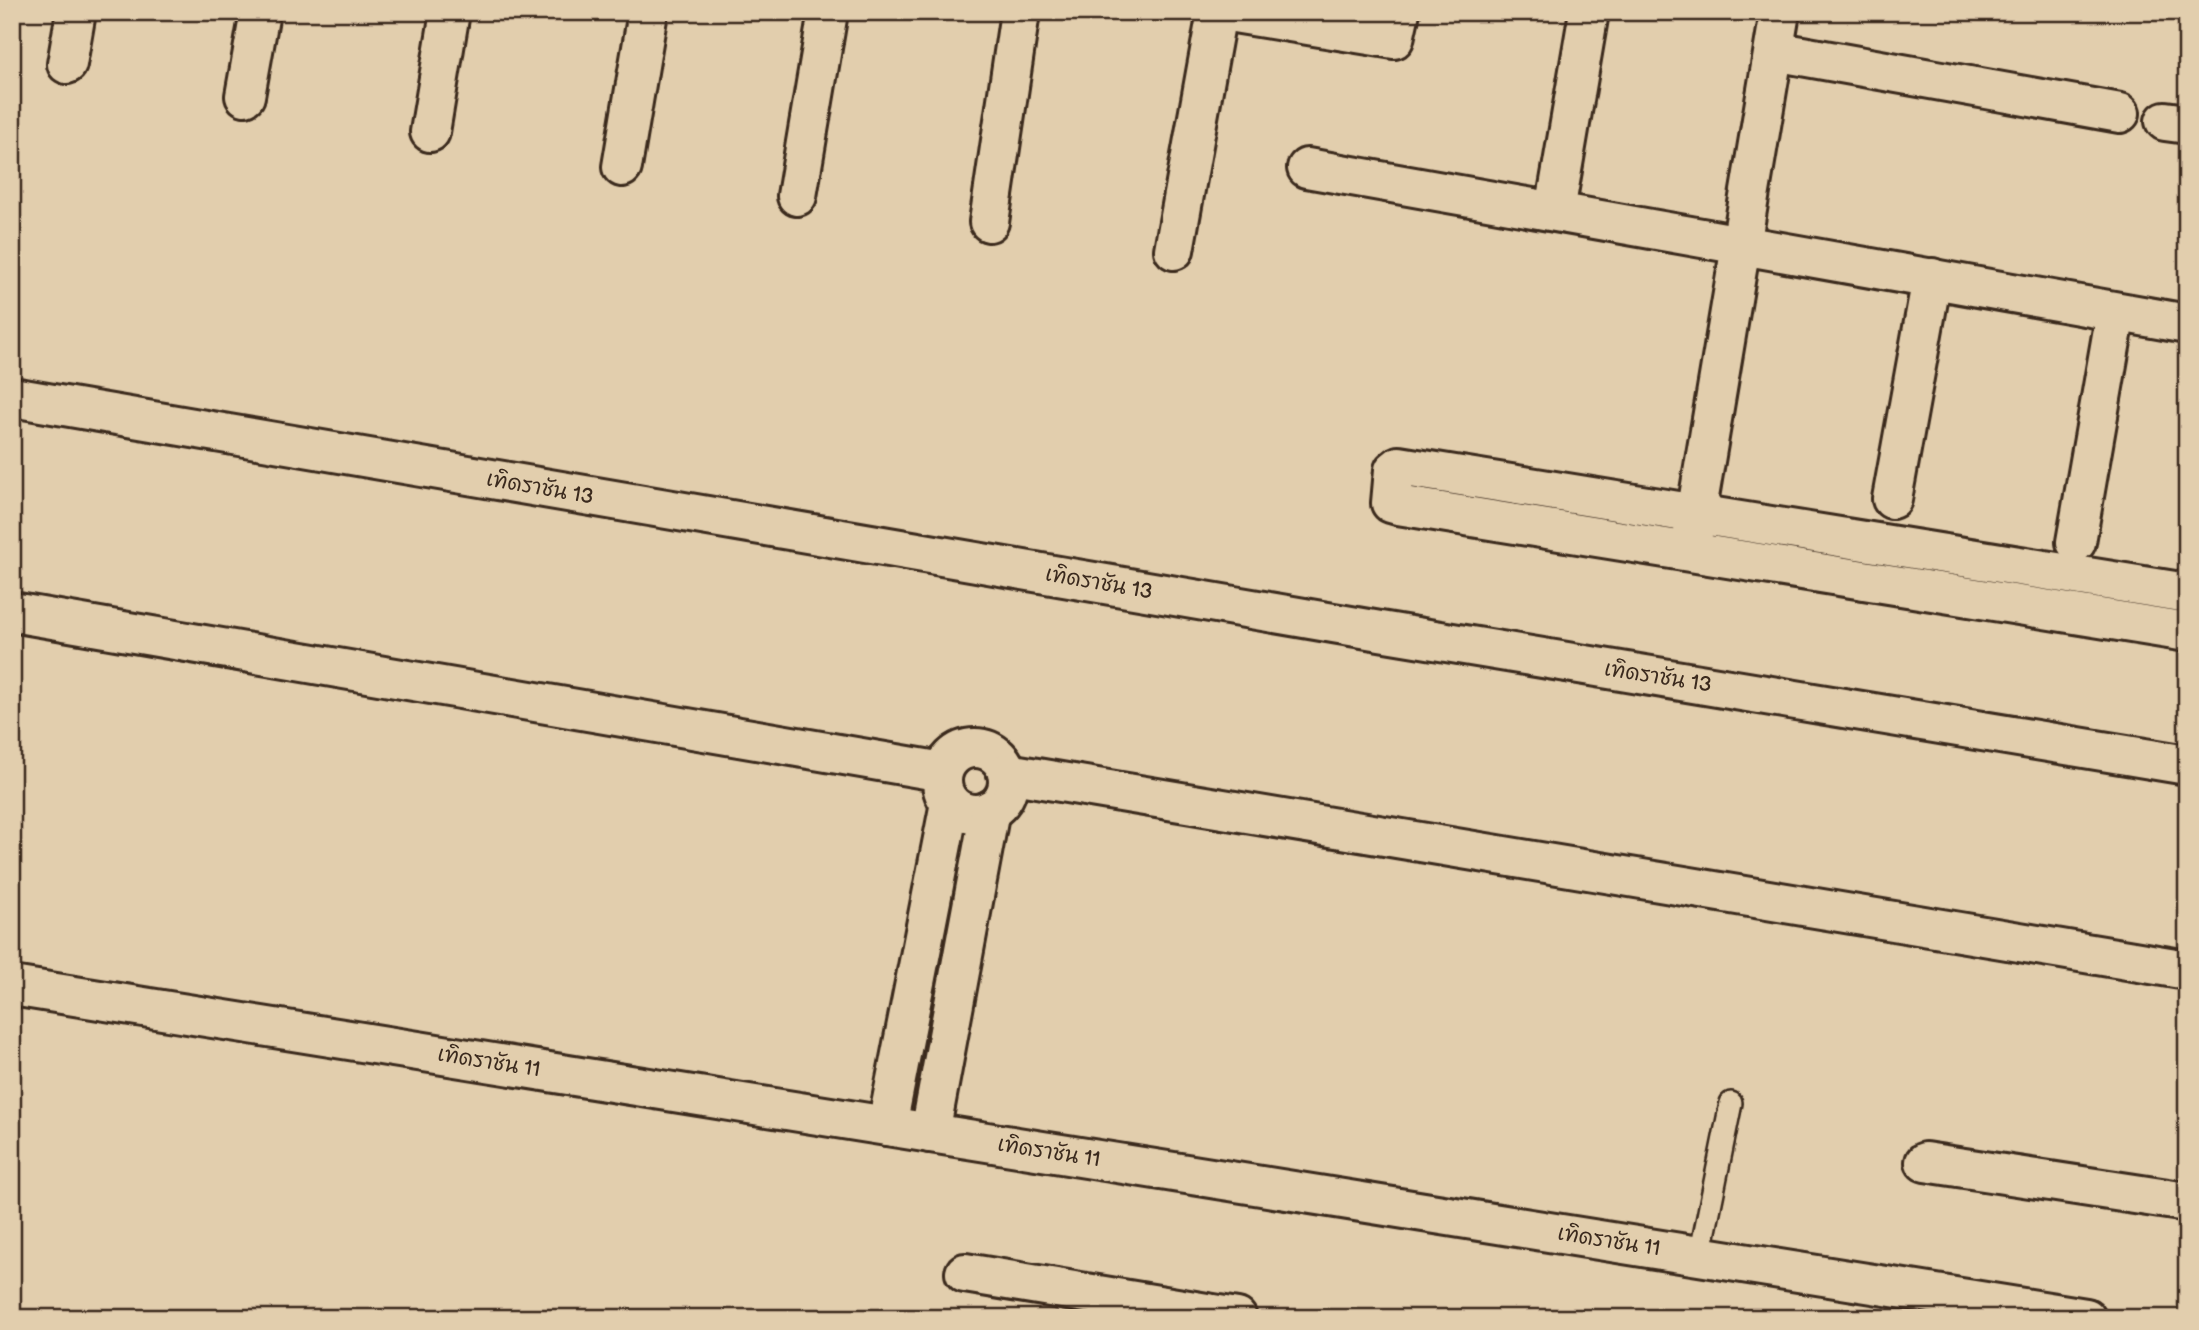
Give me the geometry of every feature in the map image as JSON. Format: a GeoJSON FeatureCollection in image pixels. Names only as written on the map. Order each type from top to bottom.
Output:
{"type":"FeatureCollection","features":[{"type":"Feature","properties":{"kind":"street"},"geometry":{"type":"LineString","coordinates":[[67,64],[76,12]]}},
{"type":"Feature","properties":{"kind":"street"},"geometry":{"type":"LineString","coordinates":[[246,96],[260,12]]}},
{"type":"Feature","properties":{"kind":"street"},"geometry":{"type":"LineString","coordinates":[[430,132],[450,12]]}},
{"type":"Feature","properties":{"kind":"street"},"geometry":{"type":"LineString","coordinates":[[622,167],[648,12]]}},
{"type":"Feature","properties":{"kind":"street"},"geometry":{"type":"LineString","coordinates":[[797,196],[828,12]]}},
{"type":"Feature","properties":{"kind":"street"},"geometry":{"type":"LineString","coordinates":[[989,222],[1020,12]]}},
{"type":"Feature","properties":{"kind":"street"},"geometry":{"type":"LineString","coordinates":[[1174,250],[1217,12]]}},
{"type":"Feature","properties":{"kind":"street"},"geometry":{"type":"LineString","coordinates":[[1228,12],[1394,39],[1400,12]]}},
{"type":"Feature","properties":{"kind":"street"},"geometry":{"type":"LineString","coordinates":[[1555,211],[1589,12]]}},
{"type":"Feature","properties":{"kind":"street"},"geometry":{"type":"LineString","coordinates":[[1691,552],[1694,514],[1780,12]]}},
{"type":"Feature","properties":{"kind":"street"},"geometry":{"type":"LineString","coordinates":[[1774,51],[2120,113]]}},
{"type":"Feature","properties":{"kind":"street"},"geometry":{"type":"LineString","coordinates":[[1307,168],[2187,324]]}},
{"type":"Feature","properties":{"kind":"street"},"geometry":{"type":"LineString","coordinates":[[1892,499],[1932,278]]}},
{"type":"Feature","properties":{"kind":"street"},"geometry":{"type":"LineString","coordinates":[[2076,542],[2116,312]]}},
{"type":"Feature","properties":{"kind":"street","name":"เทิดราชัน 13"},"geometry":{"type":"LineString","coordinates":[[12,397],[1380,631],[2187,765]]}},
{"type":"Feature","properties":{"kind":"street"},"geometry":{"type":"LineString","coordinates":[[2187,593],[1399,467],[1394,470],[1390,496],[1391,503],[1398,505],[2187,632]]}},
{"type":"Feature","properties":{"kind":"street"},"geometry":{"type":"LineString","coordinates":[[12,612],[947,788],[969,814],[990,810]]}},
{"type":"Feature","properties":{"kind":"street"},"geometry":{"type":"LineString","coordinates":[[887,1126],[947,788],[955,754],[975,748],[996,755],[1007,773],[1005,794],[990,810],[930,1133]]}},
{"type":"Feature","properties":{"kind":"street"},"geometry":{"type":"LineString","coordinates":[[1007,773],[2187,970]]}},
{"type":"Feature","properties":{"kind":"street","name":"เทิดราชัน 11"},"geometry":{"type":"LineString","coordinates":[[12,986],[2086,1318]]}},
{"type":"Feature","properties":{"kind":"street"},"geometry":{"type":"LineString","coordinates":[[1925,1162],[2187,1202]]}},
{"type":"Feature","properties":{"kind":"street"},"geometry":{"type":"LineString","coordinates":[[965,1273],[1237,1318]]}},
{"type":"Feature","properties":{"kind":"lane"},"geometry":{"type":"LineString","coordinates":[[1700,1256],[1731,1102]]}}]}
